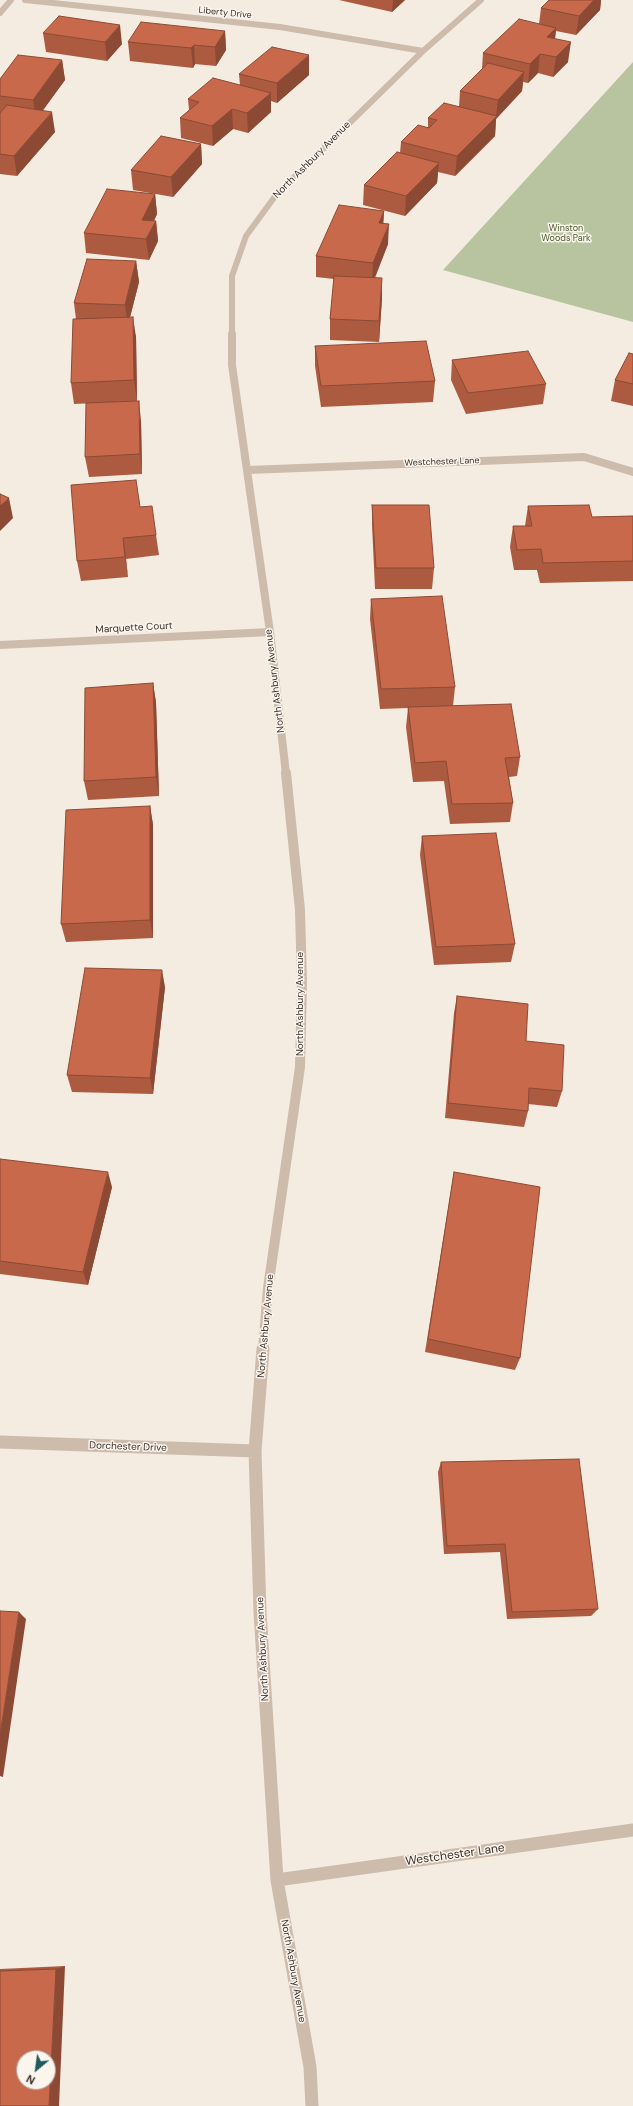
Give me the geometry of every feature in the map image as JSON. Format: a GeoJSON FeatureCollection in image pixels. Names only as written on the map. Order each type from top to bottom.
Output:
{"type":"FeatureCollection","features":[{"type":"Feature","properties":{"kind":"street"},"geometry":{"type":"LineString","coordinates":[[0,13],[11,0]]}},
{"type":"Feature","properties":{"kind":"street","name":"Liberty Drive"},"geometry":{"type":"LineString","coordinates":[[25,0],[280,27],[423,51]]}},
{"type":"Feature","properties":{"kind":"street","name":"North Ashbury Avenue"},"geometry":{"type":"LineString","coordinates":[[312,2106],[310,2067],[277,1880],[260,1612],[255,1451],[268,1288],[300,1066],[302,983],[300,910],[270,632],[232,365],[232,276],[246,236],[276,195],[423,51],[480,0]]}},
{"type":"Feature","properties":{"kind":"street","name":"Westchester Lane"},"geometry":{"type":"LineString","coordinates":[[248,470],[584,457],[633,472]]}},
{"type":"Feature","properties":{"kind":"street","name":"Marquette Court"},"geometry":{"type":"LineString","coordinates":[[0,645],[270,632]]}},
{"type":"Feature","properties":{"kind":"street","name":"Dorchester Drive"},"geometry":{"type":"LineString","coordinates":[[0,1442],[255,1451]]}},
{"type":"Feature","properties":{"kind":"street","name":"Westchester Lane"},"geometry":{"type":"LineString","coordinates":[[277,1880],[633,1830]]}},
{"type":"Feature","properties":{"kind":"green space","name":"Winston Woods Park"},"geometry":{"type":"Polygon","coordinates":[[[633,62],[633,322],[443,270],[633,62]]]}},
{"type":"Feature","properties":{"kind":"building"},"geometry":{"type":"Polygon","coordinates":[[[549,0],[594,0],[579,16],[541,8],[549,0]]]}},
{"type":"Feature","properties":{"kind":"building"},"geometry":{"type":"Polygon","coordinates":[[[59,16],[120,25],[105,42],[43,33],[59,16]]]}},
{"type":"Feature","properties":{"kind":"building"},"geometry":{"type":"Polygon","coordinates":[[[519,19],[556,28],[547,37],[571,42],[556,57],[540,54],[530,64],[483,53],[519,19]]]}},
{"type":"Feature","properties":{"kind":"building"},"geometry":{"type":"Polygon","coordinates":[[[141,22],[225,31],[215,47],[194,45],[191,48],[128,42],[141,22]]]}},
{"type":"Feature","properties":{"kind":"building"},"geometry":{"type":"Polygon","coordinates":[[[272,47],[309,55],[277,83],[239,74],[272,47]]]}},
{"type":"Feature","properties":{"kind":"building"},"geometry":{"type":"Polygon","coordinates":[[[18,55],[62,60],[33,100],[0,96],[0,79],[18,55]]]}},
{"type":"Feature","properties":{"kind":"building"},"geometry":{"type":"Polygon","coordinates":[[[488,63],[524,72],[498,100],[460,91],[488,63]]]}},
{"type":"Feature","properties":{"kind":"building"},"geometry":{"type":"Polygon","coordinates":[[[213,78],[271,93],[247,113],[232,109],[212,126],[180,118],[199,102],[188,99],[213,78]]]}},
{"type":"Feature","properties":{"kind":"building"},"geometry":{"type":"Polygon","coordinates":[[[444,103],[497,116],[457,156],[401,142],[418,125],[429,128],[437,120],[428,118],[444,103]]]}},
{"type":"Feature","properties":{"kind":"building"},"geometry":{"type":"Polygon","coordinates":[[[7,105],[52,112],[14,156],[0,154],[0,113],[7,105]]]}},
{"type":"Feature","properties":{"kind":"building"},"geometry":{"type":"Polygon","coordinates":[[[161,136],[201,144],[171,177],[131,170],[161,136]]]}},
{"type":"Feature","properties":{"kind":"building"},"geometry":{"type":"Polygon","coordinates":[[[397,152],[439,163],[406,196],[364,185],[397,152]]]}},
{"type":"Feature","properties":{"kind":"building"},"geometry":{"type":"Polygon","coordinates":[[[107,189],[155,194],[142,220],[156,221],[146,239],[84,233],[107,189]]]}},
{"type":"Feature","properties":{"kind":"building"},"geometry":{"type":"Polygon","coordinates":[[[339,205],[384,211],[379,223],[389,224],[373,263],[316,256],[339,205]]]}},
{"type":"Feature","properties":{"kind":"building"},"geometry":{"type":"Polygon","coordinates":[[[87,259],[136,261],[125,305],[74,303],[87,259]]]}},
{"type":"Feature","properties":{"kind":"building"},"geometry":{"type":"Polygon","coordinates":[[[334,276],[382,278],[379,321],[330,319],[334,276]]]}},
{"type":"Feature","properties":{"kind":"building"},"geometry":{"type":"Polygon","coordinates":[[[133,317],[134,380],[71,383],[73,319],[133,317]]]}},
{"type":"Feature","properties":{"kind":"building"},"geometry":{"type":"Polygon","coordinates":[[[426,341],[435,381],[321,386],[315,346],[426,341]]]}},
{"type":"Feature","properties":{"kind":"building"},"geometry":{"type":"Polygon","coordinates":[[[528,351],[546,384],[468,393],[452,360],[528,351]]]}},
{"type":"Feature","properties":{"kind":"building"},"geometry":{"type":"Polygon","coordinates":[[[629,353],[633,354],[633,384],[615,380],[629,353]]]}},
{"type":"Feature","properties":{"kind":"building"},"geometry":{"type":"Polygon","coordinates":[[[139,401],[140,454],[85,457],[86,403],[139,401]]]}},
{"type":"Feature","properties":{"kind":"building"},"geometry":{"type":"Polygon","coordinates":[[[136,480],[140,507],[152,506],[156,535],[123,538],[125,557],[77,561],[71,485],[136,480]]]}},
{"type":"Feature","properties":{"kind":"building"},"geometry":{"type":"Polygon","coordinates":[[[0,494],[9,498],[0,506],[0,494]]]}},
{"type":"Feature","properties":{"kind":"building"},"geometry":{"type":"Polygon","coordinates":[[[372,505],[429,505],[434,568],[376,568],[372,505]]]}},
{"type":"Feature","properties":{"kind":"building"},"geometry":{"type":"Polygon","coordinates":[[[589,505],[592,517],[633,516],[633,561],[543,563],[541,549],[517,550],[513,526],[532,526],[528,506],[589,505]]]}},
{"type":"Feature","properties":{"kind":"building"},"geometry":{"type":"Polygon","coordinates":[[[442,596],[455,687],[381,689],[371,599],[442,596]]]}},
{"type":"Feature","properties":{"kind":"building"},"geometry":{"type":"Polygon","coordinates":[[[153,683],[156,777],[84,781],[85,688],[153,683]]]}},
{"type":"Feature","properties":{"kind":"building"},"geometry":{"type":"Polygon","coordinates":[[[511,704],[520,757],[505,758],[513,803],[452,804],[446,761],[415,763],[408,707],[511,704]]]}},
{"type":"Feature","properties":{"kind":"building"},"geometry":{"type":"Polygon","coordinates":[[[150,806],[150,920],[61,924],[66,810],[150,806]]]}},
{"type":"Feature","properties":{"kind":"building"},"geometry":{"type":"Polygon","coordinates":[[[496,833],[515,944],[436,947],[422,836],[496,833]]]}},
{"type":"Feature","properties":{"kind":"building"},"geometry":{"type":"Polygon","coordinates":[[[85,968],[162,970],[150,1078],[67,1075],[85,968]]]}},
{"type":"Feature","properties":{"kind":"building"},"geometry":{"type":"Polygon","coordinates":[[[457,996],[528,1004],[526,1041],[564,1045],[562,1091],[529,1088],[528,1111],[448,1103],[457,996]]]}},
{"type":"Feature","properties":{"kind":"building"},"geometry":{"type":"Polygon","coordinates":[[[0,1159],[108,1172],[83,1272],[0,1261],[0,1159]]]}},
{"type":"Feature","properties":{"kind":"building"},"geometry":{"type":"Polygon","coordinates":[[[454,1172],[540,1187],[520,1358],[428,1339],[454,1172]]]}},
{"type":"Feature","properties":{"kind":"building"},"geometry":{"type":"Polygon","coordinates":[[[579,1459],[598,1609],[512,1612],[505,1544],[447,1546],[441,1462],[579,1459]]]}},
{"type":"Feature","properties":{"kind":"building"},"geometry":{"type":"Polygon","coordinates":[[[0,1611],[19,1612],[0,1735],[0,1611]]]}},
{"type":"Feature","properties":{"kind":"building"},"geometry":{"type":"Polygon","coordinates":[[[56,1969],[52,2050],[16,2050],[16,2090],[50,2090],[49,2106],[0,2106],[0,1971],[56,1969]]]}}]}
